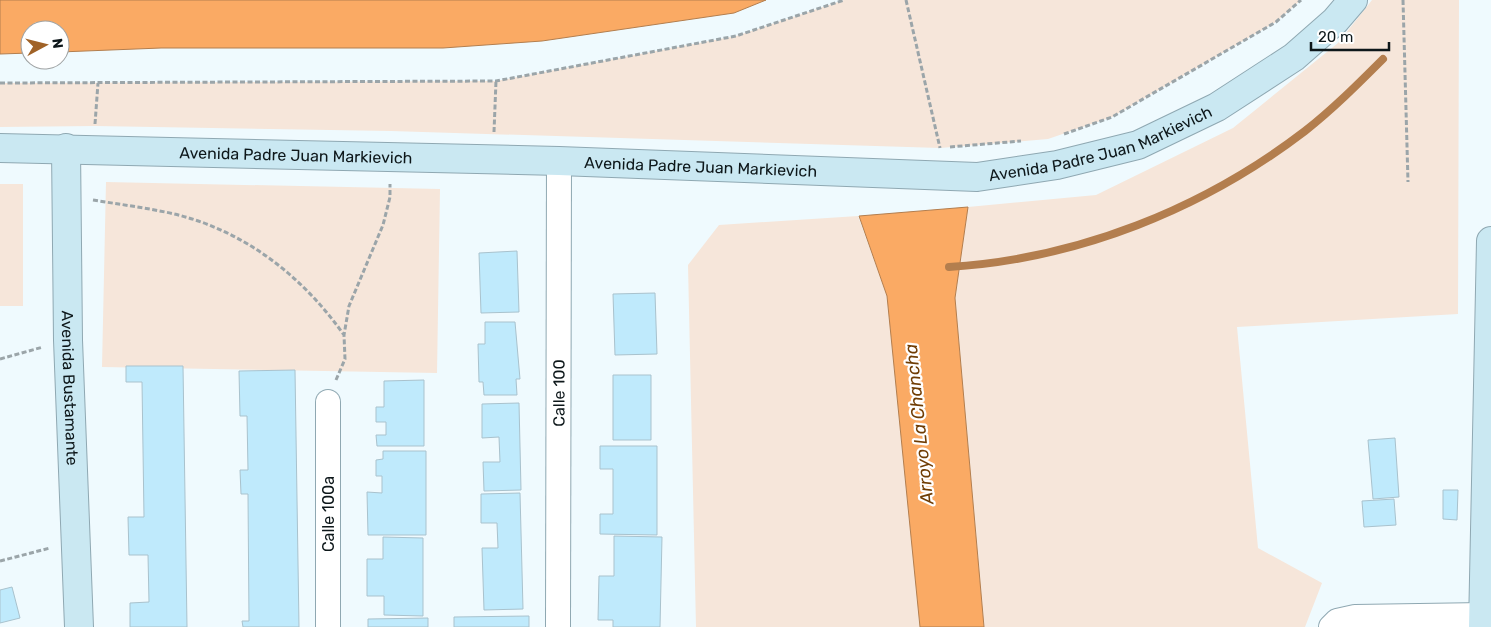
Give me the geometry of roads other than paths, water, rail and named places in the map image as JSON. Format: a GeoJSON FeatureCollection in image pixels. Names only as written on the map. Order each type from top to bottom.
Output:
{"type":"FeatureCollection","features":[{"type":"Feature","properties":{"kind":"main road","name":"Avenida Padre Juan Markievich"},"geometry":{"type":"LineString","coordinates":[[0,148],[66,148],[559,161],[976,177],[1057,165],[1138,145],[1218,107],[1294,57],[1334,21],[1353,0]]}},
{"type":"Feature","properties":{"kind":"main road","name":"Avenida Bustamante"},"geometry":{"type":"LineString","coordinates":[[66,148],[68,340],[79,627]]}},
{"type":"Feature","properties":{"kind":"main road"},"geometry":{"type":"LineString","coordinates":[[1486,620],[1491,240]]}},
{"type":"Feature","properties":{"kind":"street","name":"Calle 100"},"geometry":{"type":"LineString","coordinates":[[558,627],[559,161]]}},
{"type":"Feature","properties":{"kind":"street","name":"Calle 100a"},"geometry":{"type":"LineString","coordinates":[[328,402],[328,627]]}},
{"type":"Feature","properties":{"kind":"street"},"geometry":{"type":"LineString","coordinates":[[1334,624],[1355,617],[1486,620]]}},
{"type":"Feature","properties":{"kind":"water"},"geometry":{"type":"Polygon","coordinates":[[[0,0],[766,0],[734,13],[542,41],[443,48],[161,48],[70,52],[70,20],[20,20],[20,53],[0,54],[0,0]]]}},
{"type":"Feature","properties":{"kind":"water","name":"Arroyo La Chancha"},"geometry":{"type":"Polygon","coordinates":[[[968,207],[955,298],[984,627],[920,627],[887,296],[859,216],[968,207]]]}},
{"type":"Feature","properties":{"kind":"waterway"},"geometry":{"type":"LineString","coordinates":[[949,267],[997,262],[1045,253],[1091,241],[1137,225],[1182,206],[1266,159],[1305,131],[1355,87],[1383,59]]}}]}
